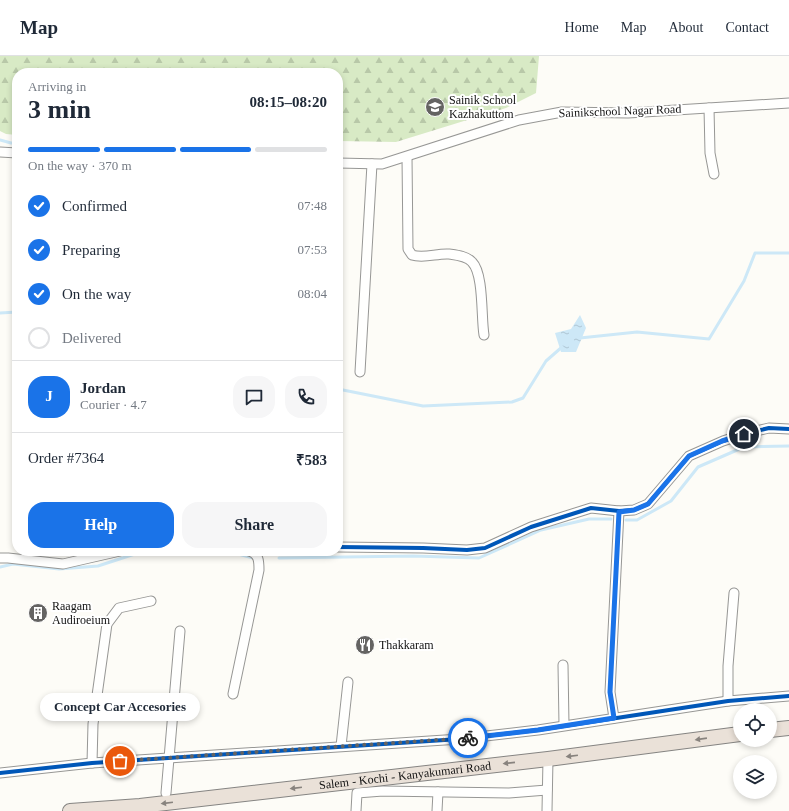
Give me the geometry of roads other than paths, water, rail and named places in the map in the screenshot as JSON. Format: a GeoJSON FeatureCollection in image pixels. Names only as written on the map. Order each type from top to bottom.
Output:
{"type":"FeatureCollection","features":[{"type":"Feature","properties":{"kind":"highway"},"geometry":{"type":"LineString","coordinates":[[777,729],[789,728]]}},
{"type":"Feature","properties":{"kind":"highway","name":"Salem - Kochi - Kanyakumari Road"},"geometry":{"type":"LineString","coordinates":[[70,811],[140,806],[548,759],[733,735]]}},
{"type":"Feature","properties":{"kind":"street","name":"Sainikschool Nagar Road"},"geometry":{"type":"LineString","coordinates":[[343,163],[382,164],[407,157],[452,140],[519,120],[562,112],[628,113],[789,104]]}},
{"type":"Feature","properties":{"kind":"street"},"geometry":{"type":"LineString","coordinates":[[709,108],[710,153],[714,174]]}},
{"type":"Feature","properties":{"kind":"street"},"geometry":{"type":"LineString","coordinates":[[0,152],[12,153]]}},
{"type":"Feature","properties":{"kind":"street"},"geometry":{"type":"LineString","coordinates":[[407,157],[408,249],[412,255],[417,257],[447,254],[463,257],[472,262],[478,272],[481,286],[484,335]]}},
{"type":"Feature","properties":{"kind":"street"},"geometry":{"type":"LineString","coordinates":[[360,372],[372,164]]}},
{"type":"Feature","properties":{"kind":"street"},"geometry":{"type":"LineString","coordinates":[[343,547],[467,550],[485,548],[531,527],[590,508],[619,512],[634,510],[648,504],[689,456],[722,441],[744,434],[768,428],[789,428]]}},
{"type":"Feature","properties":{"kind":"street"},"geometry":{"type":"LineString","coordinates":[[614,718],[610,692],[619,512]]}},
{"type":"Feature","properties":{"kind":"street"},"geometry":{"type":"LineString","coordinates":[[0,558],[64,564],[98,556]]}},
{"type":"Feature","properties":{"kind":"street"},"geometry":{"type":"LineString","coordinates":[[233,694],[259,570],[258,556]]}},
{"type":"Feature","properties":{"kind":"street"},"geometry":{"type":"LineString","coordinates":[[728,702],[728,666],[734,593]]}},
{"type":"Feature","properties":{"kind":"street"},"geometry":{"type":"LineString","coordinates":[[92,762],[93,724],[107,624],[119,608],[151,601]]}},
{"type":"Feature","properties":{"kind":"street"},"geometry":{"type":"LineString","coordinates":[[166,793],[180,631]]}},
{"type":"Feature","properties":{"kind":"street"},"geometry":{"type":"LineString","coordinates":[[563,665],[564,725]]}},
{"type":"Feature","properties":{"kind":"street"},"geometry":{"type":"LineString","coordinates":[[341,746],[348,682]]}},
{"type":"Feature","properties":{"kind":"street"},"geometry":{"type":"LineString","coordinates":[[0,773],[92,762],[460,739],[538,730],[728,702],[789,696]]}},
{"type":"Feature","properties":{"kind":"street"},"geometry":{"type":"LineString","coordinates":[[547,811],[548,759]]}},
{"type":"Feature","properties":{"kind":"street"},"geometry":{"type":"LineString","coordinates":[[356,811],[357,793],[509,793],[547,790]]}},
{"type":"Feature","properties":{"kind":"street"},"geometry":{"type":"LineString","coordinates":[[437,811],[438,792]]}},
{"type":"Feature","properties":{"kind":"water"},"geometry":{"type":"Polygon","coordinates":[[[580,315],[586,328],[576,352],[561,352],[555,333],[571,329],[580,315]]]}},
{"type":"Feature","properties":{"kind":"waterway"},"geometry":{"type":"LineString","coordinates":[[0,140],[12,143]]}},
{"type":"Feature","properties":{"kind":"waterway"},"geometry":{"type":"LineString","coordinates":[[580,338],[637,332],[709,339],[744,281],[755,253],[789,253]]}},
{"type":"Feature","properties":{"kind":"waterway"},"geometry":{"type":"LineString","coordinates":[[0,313],[12,312]]}},
{"type":"Feature","properties":{"kind":"waterway"},"geometry":{"type":"LineString","coordinates":[[343,390],[423,406],[512,402],[523,398],[546,361],[562,347]]}},
{"type":"Feature","properties":{"kind":"waterway"},"geometry":{"type":"LineString","coordinates":[[626,520],[637,520],[671,501],[698,467],[744,447],[789,446]]}},
{"type":"Feature","properties":{"kind":"waterway"},"geometry":{"type":"LineString","coordinates":[[279,558],[413,556],[479,558],[541,530],[589,519],[611,519]]}},
{"type":"Feature","properties":{"kind":"waterway"},"geometry":{"type":"LineString","coordinates":[[0,567],[13,564],[59,569],[98,566],[129,556]]}},
{"type":"Feature","properties":{"kind":"waterway"},"geometry":{"type":"LineString","coordinates":[[246,556],[253,558]]}},
{"type":"Feature","properties":{"kind":"place","name":"Sainik School Kazhakuttom"},"geometry":{"type":"Point","coordinates":[435,107]}},
{"type":"Feature","properties":{"kind":"place","name":"Raagam Audiroeium"},"geometry":{"type":"Point","coordinates":[38,613]}},
{"type":"Feature","properties":{"kind":"place","name":"Thakkaram"},"geometry":{"type":"Point","coordinates":[365,645]}},
{"type":"Feature","properties":{"kind":"place","name":"Concept Car Accesories"},"geometry":{"type":"Point","coordinates":[120,761]}}]}
